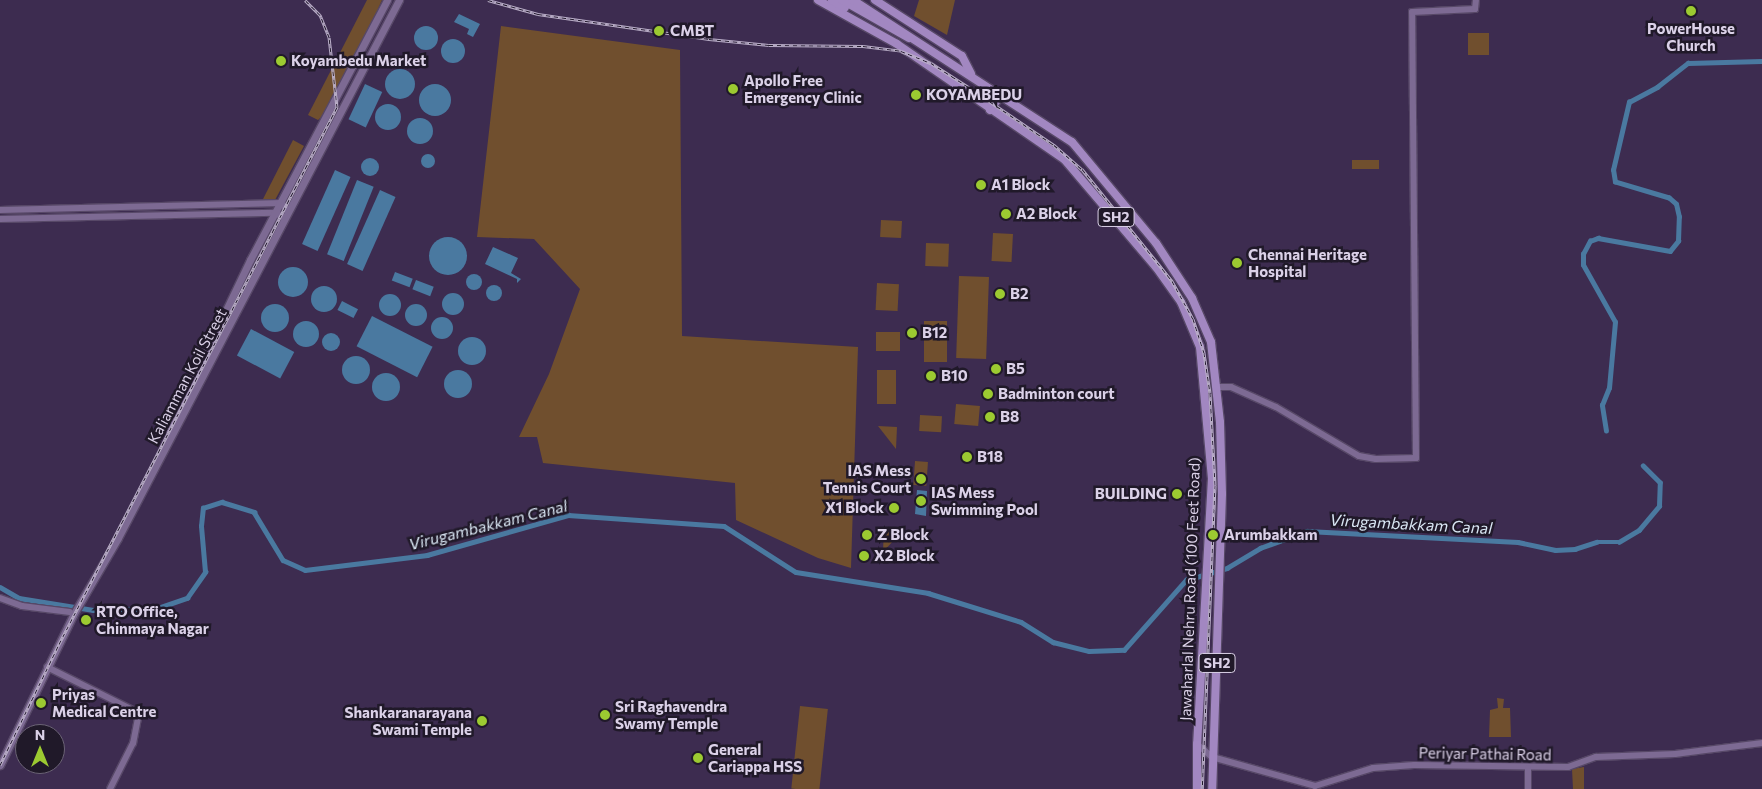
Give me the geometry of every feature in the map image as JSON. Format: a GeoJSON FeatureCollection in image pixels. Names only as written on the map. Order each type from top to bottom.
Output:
{"type":"FeatureCollection","features":[{"type":"Feature","properties":{"kind":"main road","name":"Kaliamman Koil Street"},"geometry":{"type":"LineString","coordinates":[[102,563],[274,212],[282,203],[387,0]]}},
{"type":"Feature","properties":{"kind":"main road","name":"Kaliamman Koil Street"},"geometry":{"type":"LineString","coordinates":[[0,756],[73,611],[102,563],[398,0]]}},
{"type":"Feature","properties":{"kind":"main road","name":"Jawaharlal Nehru Road (100 Feet Road)"},"geometry":{"type":"LineString","coordinates":[[818,0],[896,44],[1064,159],[1080,174],[1156,267],[1181,302],[1200,347],[1205,382],[1212,478],[1204,581],[1197,744],[1197,789]]}},
{"type":"Feature","properties":{"kind":"main road"},"geometry":{"type":"LineString","coordinates":[[832,0],[892,36],[896,44]]}},
{"type":"Feature","properties":{"kind":"main road"},"geometry":{"type":"LineString","coordinates":[[842,0],[901,36],[913,38]]}},
{"type":"Feature","properties":{"kind":"main road","name":"Jawaharlal Nehru Road (100 Feet Road)"},"geometry":{"type":"LineString","coordinates":[[853,0],[1001,95],[1084,153],[1156,243],[1192,298],[1211,342],[1218,387],[1222,479],[1221,561],[1212,789]]}},
{"type":"Feature","properties":{"kind":"main road"},"geometry":{"type":"LineString","coordinates":[[875,0],[962,56],[971,76]]}},
{"type":"Feature","properties":{"kind":"main road"},"geometry":{"type":"LineString","coordinates":[[990,110],[1001,95]]}},
{"type":"Feature","properties":{"kind":"main road"},"geometry":{"type":"LineString","coordinates":[[1206,550],[1221,550]]}},
{"type":"Feature","properties":{"kind":"main road","name":"Kaliamman Koil Street"},"geometry":{"type":"LineString","coordinates":[[0,765],[73,611]]}},
{"type":"Feature","properties":{"kind":"street"},"geometry":{"type":"LineString","coordinates":[[1218,387],[1231,387],[1276,406],[1359,456],[1376,459],[1416,458],[1412,12],[1475,9],[1476,0]]}},
{"type":"Feature","properties":{"kind":"street"},"geometry":{"type":"LineString","coordinates":[[0,210],[282,203],[286,214],[274,212],[0,219]]}},
{"type":"Feature","properties":{"kind":"street"},"geometry":{"type":"LineString","coordinates":[[0,598],[22,606],[73,611]]}},
{"type":"Feature","properties":{"kind":"street"},"geometry":{"type":"LineString","coordinates":[[47,667],[139,713],[133,743],[110,789]]}},
{"type":"Feature","properties":{"kind":"street","name":"Periyar Pathai Road"},"geometry":{"type":"LineString","coordinates":[[1212,757],[1315,786],[1373,768],[1451,765],[1528,768],[1568,767],[1596,758],[1676,754],[1762,743]]}},
{"type":"Feature","properties":{"kind":"street"},"geometry":{"type":"LineString","coordinates":[[1197,744],[1212,757]]}},
{"type":"Feature","properties":{"kind":"street"},"geometry":{"type":"LineString","coordinates":[[1528,768],[1528,789]]}},
{"type":"Feature","properties":{"kind":"shaded area"},"geometry":{"type":"Polygon","coordinates":[[[367,0],[382,0],[334,106],[318,120],[308,115],[367,0]]]}},
{"type":"Feature","properties":{"kind":"shaded area"},"geometry":{"type":"Polygon","coordinates":[[[919,0],[955,0],[947,35],[914,16],[919,0]]]}},
{"type":"Feature","properties":{"kind":"shaded area"},"geometry":{"type":"Polygon","coordinates":[[[501,26],[680,50],[682,336],[858,347],[851,568],[818,558],[736,520],[735,483],[543,463],[537,437],[519,437],[549,374],[580,289],[534,239],[477,237],[501,26]]]}},
{"type":"Feature","properties":{"kind":"shaded area"},"geometry":{"type":"Polygon","coordinates":[[[1468,33],[1489,33],[1489,55],[1468,55],[1468,33]]]}},
{"type":"Feature","properties":{"kind":"shaded area"},"geometry":{"type":"Polygon","coordinates":[[[293,140],[304,146],[275,200],[261,203],[293,140]]]}},
{"type":"Feature","properties":{"kind":"shaded area"},"geometry":{"type":"Polygon","coordinates":[[[1352,160],[1379,160],[1379,169],[1352,169],[1352,160]]]}},
{"type":"Feature","properties":{"kind":"shaded area"},"geometry":{"type":"Polygon","coordinates":[[[881,220],[902,221],[901,238],[880,237],[881,220]]]}},
{"type":"Feature","properties":{"kind":"shaded area"},"geometry":{"type":"Polygon","coordinates":[[[993,233],[1013,234],[1012,262],[992,261],[993,233]]]}},
{"type":"Feature","properties":{"kind":"shaded area"},"geometry":{"type":"Polygon","coordinates":[[[926,243],[949,244],[948,267],[925,266],[926,243]]]}},
{"type":"Feature","properties":{"kind":"shaded area"},"geometry":{"type":"Polygon","coordinates":[[[959,276],[989,277],[986,359],[956,358],[959,276]]]}},
{"type":"Feature","properties":{"kind":"shaded area"},"geometry":{"type":"Polygon","coordinates":[[[877,283],[899,284],[898,311],[876,310],[877,283]]]}},
{"type":"Feature","properties":{"kind":"shaded area"},"geometry":{"type":"Polygon","coordinates":[[[924,321],[947,321],[947,362],[924,362],[924,321]]]}},
{"type":"Feature","properties":{"kind":"shaded area"},"geometry":{"type":"Polygon","coordinates":[[[876,332],[900,332],[900,351],[876,351],[876,332]]]}},
{"type":"Feature","properties":{"kind":"shaded area"},"geometry":{"type":"Polygon","coordinates":[[[877,370],[896,370],[896,404],[877,404],[877,370]]]}},
{"type":"Feature","properties":{"kind":"shaded area"},"geometry":{"type":"Polygon","coordinates":[[[956,404],[980,406],[978,426],[954,424],[956,404]]]}},
{"type":"Feature","properties":{"kind":"shaded area"},"geometry":{"type":"Polygon","coordinates":[[[920,415],[942,416],[941,432],[919,431],[920,415]]]}},
{"type":"Feature","properties":{"kind":"shaded area"},"geometry":{"type":"Polygon","coordinates":[[[878,426],[897,427],[896,449],[878,426]]]}},
{"type":"Feature","properties":{"kind":"shaded area","name":"IAS Mess Tennis Court"},"geometry":{"type":"Polygon","coordinates":[[[915,461],[928,462],[926,486],[913,485],[915,461]]]}},
{"type":"Feature","properties":{"kind":"shaded area"},"geometry":{"type":"Polygon","coordinates":[[[884,527],[905,528],[883,552],[884,527]]]}},
{"type":"Feature","properties":{"kind":"shaded area"},"geometry":{"type":"Polygon","coordinates":[[[1497,698],[1504,699],[1503,708],[1510,708],[1511,737],[1489,737],[1490,710],[1498,708],[1497,698]]]}},
{"type":"Feature","properties":{"kind":"shaded area"},"geometry":{"type":"Polygon","coordinates":[[[800,706],[828,709],[819,789],[791,789],[800,706]]]}},
{"type":"Feature","properties":{"kind":"shaded area"},"geometry":{"type":"Polygon","coordinates":[[[1584,767],[1584,789],[1573,789],[1572,769],[1584,767]]]}},
{"type":"Feature","properties":{"kind":"water"},"geometry":{"type":"Polygon","coordinates":[[[459,14],[480,24],[473,37],[467,34],[469,29],[454,22],[459,14]]]}},
{"type":"Feature","properties":{"kind":"water"},"geometry":{"type":"Polygon","coordinates":[[[426,26],[431,27],[437,33],[437,43],[431,49],[426,50],[421,49],[415,43],[414,38],[415,33],[421,27],[426,26]]]}},
{"type":"Feature","properties":{"kind":"water"},"geometry":{"type":"Polygon","coordinates":[[[453,39],[458,40],[464,46],[464,56],[458,62],[453,63],[448,62],[442,56],[441,51],[442,46],[448,40],[453,39]]]}},
{"type":"Feature","properties":{"kind":"water"},"geometry":{"type":"Polygon","coordinates":[[[400,69],[411,73],[415,84],[411,95],[400,99],[389,95],[385,84],[389,73],[400,69]]]}},
{"type":"Feature","properties":{"kind":"water"},"geometry":{"type":"Polygon","coordinates":[[[365,84],[382,92],[366,127],[349,119],[365,84]]]}},
{"type":"Feature","properties":{"kind":"water"},"geometry":{"type":"Polygon","coordinates":[[[435,84],[441,85],[446,89],[450,94],[450,106],[446,111],[441,115],[435,116],[429,115],[424,111],[420,106],[419,100],[420,94],[424,89],[429,85],[435,84]]]}},
{"type":"Feature","properties":{"kind":"water"},"geometry":{"type":"Polygon","coordinates":[[[388,104],[397,108],[401,117],[397,126],[388,130],[379,126],[375,117],[379,108],[388,104]]]}},
{"type":"Feature","properties":{"kind":"water"},"geometry":{"type":"Polygon","coordinates":[[[420,118],[429,122],[433,131],[429,140],[420,144],[411,140],[407,131],[411,122],[420,118]]]}},
{"type":"Feature","properties":{"kind":"water"},"geometry":{"type":"Polygon","coordinates":[[[425,154],[431,154],[435,161],[431,168],[425,168],[421,164],[421,158],[425,154]]]}},
{"type":"Feature","properties":{"kind":"water"},"geometry":{"type":"Polygon","coordinates":[[[370,158],[376,161],[379,167],[376,173],[370,176],[364,173],[361,167],[364,161],[370,158]]]}},
{"type":"Feature","properties":{"kind":"water"},"geometry":{"type":"Polygon","coordinates":[[[335,170],[351,177],[318,251],[302,244],[335,170]]]}},
{"type":"Feature","properties":{"kind":"water"},"geometry":{"type":"Polygon","coordinates":[[[357,180],[374,187],[344,261],[327,254],[357,180]]]}},
{"type":"Feature","properties":{"kind":"water"},"geometry":{"type":"Polygon","coordinates":[[[380,190],[396,197],[363,271],[347,264],[380,190]]]}},
{"type":"Feature","properties":{"kind":"water"},"geometry":{"type":"Polygon","coordinates":[[[448,237],[462,242],[467,256],[462,270],[448,275],[434,270],[429,256],[434,242],[448,237]]]}},
{"type":"Feature","properties":{"kind":"water"},"geometry":{"type":"Polygon","coordinates":[[[493,247],[518,258],[511,273],[521,279],[517,283],[517,279],[485,264],[493,247]]]}},
{"type":"Feature","properties":{"kind":"water"},"geometry":{"type":"Polygon","coordinates":[[[293,267],[299,268],[307,276],[307,288],[299,296],[293,297],[287,296],[279,288],[278,282],[279,276],[287,268],[293,267]]]}},
{"type":"Feature","properties":{"kind":"water"},"geometry":{"type":"Polygon","coordinates":[[[395,272],[413,279],[410,287],[392,280],[395,272]]]}},
{"type":"Feature","properties":{"kind":"water"},"geometry":{"type":"Polygon","coordinates":[[[471,274],[477,274],[482,279],[480,288],[471,290],[466,285],[466,279],[471,274]]]}},
{"type":"Feature","properties":{"kind":"water"},"geometry":{"type":"Polygon","coordinates":[[[416,280],[434,287],[430,296],[412,289],[416,280]]]}},
{"type":"Feature","properties":{"kind":"water"},"geometry":{"type":"Polygon","coordinates":[[[491,285],[497,285],[502,290],[500,299],[491,301],[486,296],[486,290],[491,285]]]}},
{"type":"Feature","properties":{"kind":"water"},"geometry":{"type":"Polygon","coordinates":[[[324,286],[333,290],[337,299],[333,308],[324,312],[315,308],[311,299],[315,290],[324,286]]]}},
{"type":"Feature","properties":{"kind":"water"},"geometry":{"type":"Polygon","coordinates":[[[453,293],[461,296],[464,304],[461,312],[453,315],[445,312],[442,304],[445,296],[453,293]]]}},
{"type":"Feature","properties":{"kind":"water"},"geometry":{"type":"Polygon","coordinates":[[[390,294],[398,297],[401,305],[398,313],[390,316],[382,313],[379,305],[382,297],[390,294]]]}},
{"type":"Feature","properties":{"kind":"water"},"geometry":{"type":"Polygon","coordinates":[[[342,301],[358,309],[353,318],[337,310],[342,301]]]}},
{"type":"Feature","properties":{"kind":"water"},"geometry":{"type":"Polygon","coordinates":[[[275,304],[285,308],[289,318],[285,328],[275,332],[265,328],[261,318],[265,308],[275,304]]]}},
{"type":"Feature","properties":{"kind":"water"},"geometry":{"type":"Polygon","coordinates":[[[416,304],[424,307],[427,315],[424,323],[416,326],[408,323],[405,315],[408,307],[416,304]]]}},
{"type":"Feature","properties":{"kind":"water"},"geometry":{"type":"Polygon","coordinates":[[[372,316],[433,347],[417,377],[357,346],[372,316]]]}},
{"type":"Feature","properties":{"kind":"water"},"geometry":{"type":"Polygon","coordinates":[[[442,317],[450,320],[453,328],[450,336],[442,339],[434,336],[431,328],[434,320],[442,317]]]}},
{"type":"Feature","properties":{"kind":"water"},"geometry":{"type":"Polygon","coordinates":[[[306,321],[315,325],[319,334],[315,343],[306,347],[297,343],[293,334],[297,325],[306,321]]]}},
{"type":"Feature","properties":{"kind":"water"},"geometry":{"type":"Polygon","coordinates":[[[251,329],[294,352],[280,378],[237,355],[251,329]]]}},
{"type":"Feature","properties":{"kind":"water"},"geometry":{"type":"Polygon","coordinates":[[[327,333],[335,333],[340,338],[338,349],[327,351],[322,346],[322,338],[327,333]]]}},
{"type":"Feature","properties":{"kind":"water"},"geometry":{"type":"Polygon","coordinates":[[[472,337],[482,341],[486,351],[482,361],[472,365],[462,361],[458,351],[462,341],[472,337]]]}},
{"type":"Feature","properties":{"kind":"water"},"geometry":{"type":"Polygon","coordinates":[[[356,356],[366,360],[370,370],[366,380],[356,384],[346,380],[342,370],[346,360],[356,356]]]}},
{"type":"Feature","properties":{"kind":"water"},"geometry":{"type":"Polygon","coordinates":[[[458,370],[468,374],[472,384],[468,394],[458,398],[448,394],[444,384],[448,374],[458,370]]]}},
{"type":"Feature","properties":{"kind":"water"},"geometry":{"type":"Polygon","coordinates":[[[386,373],[396,377],[400,387],[396,397],[386,401],[376,397],[372,387],[376,377],[386,373]]]}},
{"type":"Feature","properties":{"kind":"water","name":"IAS Mess Swimming Pool"},"geometry":{"type":"Polygon","coordinates":[[[917,490],[927,491],[926,516],[915,514],[917,490]]]}},
{"type":"Feature","properties":{"kind":"waterway","name":"Virugambakkam Canal"},"geometry":{"type":"LineString","coordinates":[[1606,431],[1602,405],[1609,388],[1615,322],[1583,265],[1583,254],[1590,241],[1598,238],[1670,251],[1678,241],[1679,217],[1676,204],[1669,198],[1615,182],[1613,170],[1629,102],[1657,87],[1688,63],[1762,61]]}},
{"type":"Feature","properties":{"kind":"waterway","name":"Virugambakkam Canal"},"geometry":{"type":"LineString","coordinates":[[0,587],[19,598],[93,610],[158,608],[187,598],[205,572],[201,526],[203,508],[222,502],[254,512],[283,560],[305,570],[427,555],[568,515],[724,526],[796,572],[928,593],[1021,622],[1053,642],[1089,651],[1124,650],[1186,580],[1227,568],[1260,548],[1307,531],[1518,542],[1555,550],[1575,549],[1597,542],[1619,542],[1639,530],[1659,506],[1660,483],[1643,466]]}},
{"type":"Feature","properties":{"kind":"railway"},"geometry":{"type":"LineString","coordinates":[[0,765],[59,644],[337,107],[329,37],[320,15],[305,0]]}},
{"type":"Feature","properties":{"kind":"railway"},"geometry":{"type":"LineString","coordinates":[[488,0],[538,14],[709,39],[769,45],[863,46],[901,51],[931,63],[970,88],[1054,145],[1082,169],[1172,281],[1193,319],[1204,353],[1210,393],[1215,485],[1202,789]]}},
{"type":"Feature","properties":{"kind":"place","name":"PowerHouse Church"},"geometry":{"type":"Point","coordinates":[1691,11]}},
{"type":"Feature","properties":{"kind":"place","name":"CMBT"},"geometry":{"type":"Point","coordinates":[659,31]}},
{"type":"Feature","properties":{"kind":"place","name":"Koyambedu Market"},"geometry":{"type":"Point","coordinates":[281,61]}},
{"type":"Feature","properties":{"kind":"place","name":"Apollo Free Emergency Clinic"},"geometry":{"type":"Point","coordinates":[733,89]}},
{"type":"Feature","properties":{"kind":"place","name":"KOYAMBEDU"},"geometry":{"type":"Point","coordinates":[916,95]}},
{"type":"Feature","properties":{"kind":"place","name":"A1 Block"},"geometry":{"type":"Point","coordinates":[981,185]}},
{"type":"Feature","properties":{"kind":"place","name":"A2 Block"},"geometry":{"type":"Point","coordinates":[1006,214]}},
{"type":"Feature","properties":{"kind":"place","name":"Chennai Heritage Hospital"},"geometry":{"type":"Point","coordinates":[1237,263]}},
{"type":"Feature","properties":{"kind":"place","name":"B2"},"geometry":{"type":"Point","coordinates":[1000,294]}},
{"type":"Feature","properties":{"kind":"place","name":"B12"},"geometry":{"type":"Point","coordinates":[912,333]}},
{"type":"Feature","properties":{"kind":"place","name":"B5"},"geometry":{"type":"Point","coordinates":[996,369]}},
{"type":"Feature","properties":{"kind":"place","name":"B10"},"geometry":{"type":"Point","coordinates":[931,376]}},
{"type":"Feature","properties":{"kind":"place","name":"Badminton court"},"geometry":{"type":"Point","coordinates":[988,394]}},
{"type":"Feature","properties":{"kind":"place","name":"B8"},"geometry":{"type":"Point","coordinates":[990,417]}},
{"type":"Feature","properties":{"kind":"place","name":"B18"},"geometry":{"type":"Point","coordinates":[967,457]}},
{"type":"Feature","properties":{"kind":"place","name":"IAS Mess Tennis Court"},"geometry":{"type":"Point","coordinates":[921,479]}},
{"type":"Feature","properties":{"kind":"place","name":"BUILDING"},"geometry":{"type":"Point","coordinates":[1177,494]}},
{"type":"Feature","properties":{"kind":"place","name":"IAS Mess Swimming Pool"},"geometry":{"type":"Point","coordinates":[921,501]}},
{"type":"Feature","properties":{"kind":"place","name":"X1 Block"},"geometry":{"type":"Point","coordinates":[894,508]}},
{"type":"Feature","properties":{"kind":"place","name":"Z Block"},"geometry":{"type":"Point","coordinates":[867,535]}},
{"type":"Feature","properties":{"kind":"place","name":"Arumbakkam"},"geometry":{"type":"Point","coordinates":[1213,535]}},
{"type":"Feature","properties":{"kind":"place","name":"X2 Block"},"geometry":{"type":"Point","coordinates":[864,556]}},
{"type":"Feature","properties":{"kind":"place","name":"RTO Office, Chinmaya Nagar"},"geometry":{"type":"Point","coordinates":[86,620]}},
{"type":"Feature","properties":{"kind":"place","name":"Priyas Medical Centre"},"geometry":{"type":"Point","coordinates":[41,703]}},
{"type":"Feature","properties":{"kind":"place","name":"Sri Raghavendra Swamy Temple"},"geometry":{"type":"Point","coordinates":[605,715]}},
{"type":"Feature","properties":{"kind":"place","name":"Shankaranarayana Swami Temple"},"geometry":{"type":"Point","coordinates":[482,721]}},
{"type":"Feature","properties":{"kind":"place","name":"General Cariappa HSS"},"geometry":{"type":"Point","coordinates":[698,758]}}]}
